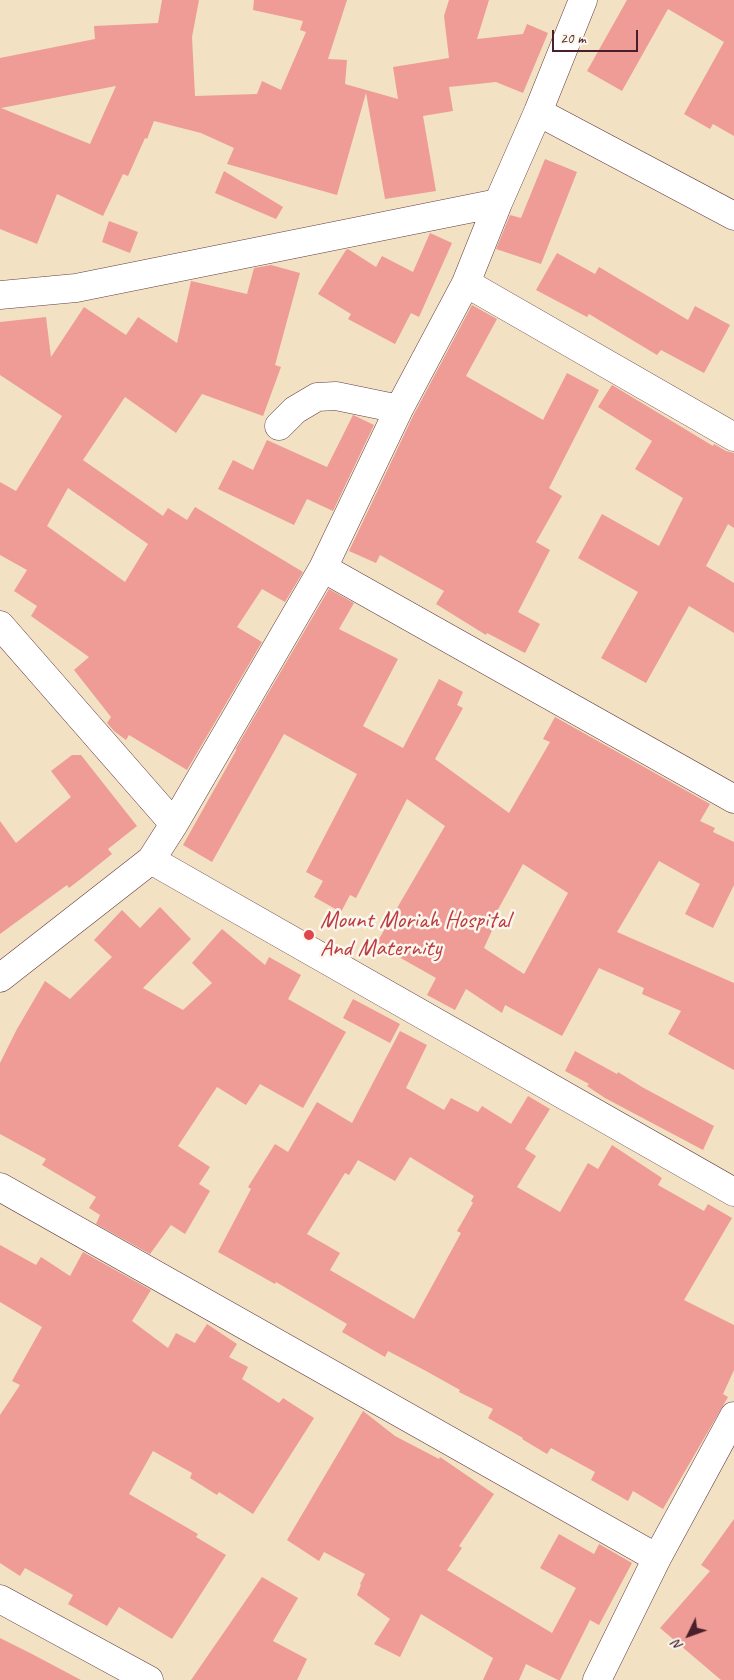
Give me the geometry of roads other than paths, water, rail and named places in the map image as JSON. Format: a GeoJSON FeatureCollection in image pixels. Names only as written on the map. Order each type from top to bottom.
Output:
{"type":"FeatureCollection","features":[{"type":"Feature","properties":{"kind":"street"},"geometry":{"type":"LineString","coordinates":[[0,978],[151,860],[174,824],[322,568],[399,409],[466,283],[583,0]]}},
{"type":"Feature","properties":{"kind":"street"},"geometry":{"type":"LineString","coordinates":[[538,112],[734,216]]}},
{"type":"Feature","properties":{"kind":"street"},"geometry":{"type":"LineString","coordinates":[[0,295],[76,288],[498,203]]}},
{"type":"Feature","properties":{"kind":"street"},"geometry":{"type":"LineString","coordinates":[[466,283],[734,437]]}},
{"type":"Feature","properties":{"kind":"street"},"geometry":{"type":"LineString","coordinates":[[279,426],[295,410],[317,396],[336,396],[399,409]]}},
{"type":"Feature","properties":{"kind":"street"},"geometry":{"type":"LineString","coordinates":[[322,568],[734,799]]}},
{"type":"Feature","properties":{"kind":"street"},"geometry":{"type":"LineString","coordinates":[[0,625],[174,824]]}},
{"type":"Feature","properties":{"kind":"street"},"geometry":{"type":"LineString","coordinates":[[151,860],[734,1192]]}},
{"type":"Feature","properties":{"kind":"street"},"geometry":{"type":"LineString","coordinates":[[0,1187],[657,1558]]}},
{"type":"Feature","properties":{"kind":"street"},"geometry":{"type":"LineString","coordinates":[[597,1680],[657,1558],[734,1416]]}},
{"type":"Feature","properties":{"kind":"street"},"geometry":{"type":"LineString","coordinates":[[0,1599],[149,1680]]}},
{"type":"Feature","properties":{"kind":"place","name":"Mount Moriah Hospital And Maternity"},"geometry":{"type":"Point","coordinates":[309,935]}}]}
